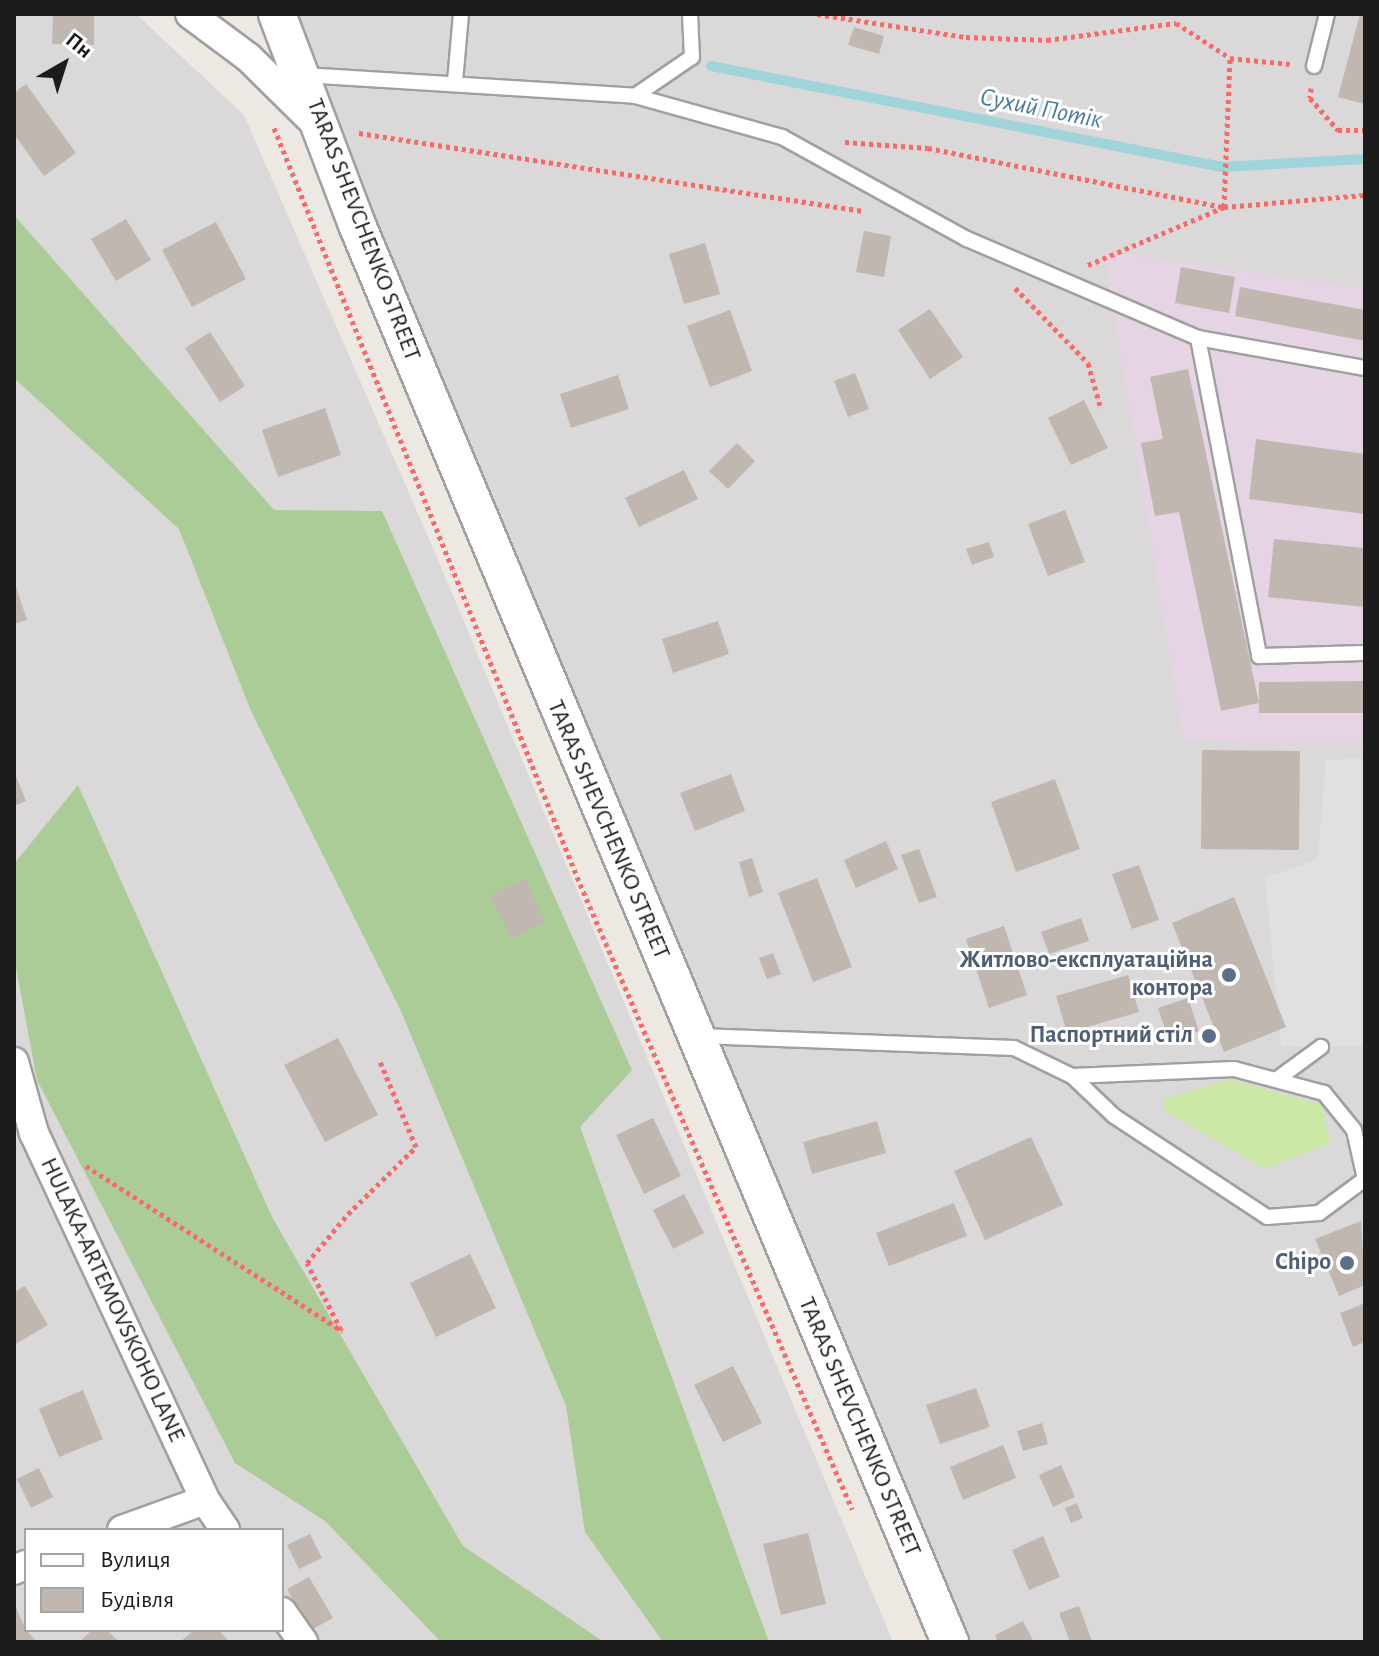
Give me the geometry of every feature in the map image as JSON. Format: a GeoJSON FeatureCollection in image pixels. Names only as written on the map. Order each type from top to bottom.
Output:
{"type":"FeatureCollection","features":[{"type":"Feature","properties":{"kind":"street"},"geometry":{"type":"LineString","coordinates":[[190,14],[248,57],[319,127]]}},
{"type":"Feature","properties":{"kind":"street","name":"TARAS SHEVCHENKO STREET"},"geometry":{"type":"LineString","coordinates":[[277,14],[304,75],[319,127],[694,1035],[950,1642]]}},
{"type":"Feature","properties":{"kind":"street","name":"HULAKA-ARTEMOVSKOHO LANE"},"geometry":{"type":"LineString","coordinates":[[14,1062],[34,1133],[205,1500],[224,1528]]}},
{"type":"Feature","properties":{"kind":"street"},"geometry":{"type":"LineString","coordinates":[[128,1528],[205,1500]]}},
{"type":"Feature","properties":{"kind":"street"},"geometry":{"type":"LineString","coordinates":[[284,1615],[303,1642]]}},
{"type":"Feature","properties":{"kind":"lane"},"geometry":{"type":"LineString","coordinates":[[455,82],[461,14]]}},
{"type":"Feature","properties":{"kind":"lane"},"geometry":{"type":"LineString","coordinates":[[635,96],[692,57],[690,14]]}},
{"type":"Feature","properties":{"kind":"lane"},"geometry":{"type":"LineString","coordinates":[[1314,66],[1327,14]]}},
{"type":"Feature","properties":{"kind":"lane"},"geometry":{"type":"LineString","coordinates":[[304,75],[455,82],[635,96],[782,137],[967,239],[1198,338],[1365,368]]}},
{"type":"Feature","properties":{"kind":"lane"},"geometry":{"type":"LineString","coordinates":[[1198,338],[1259,656],[1365,653]]}},
{"type":"Feature","properties":{"kind":"lane"},"geometry":{"type":"LineString","coordinates":[[694,1035],[1014,1048],[1072,1076],[1114,1116],[1267,1217],[1319,1213],[1365,1179],[1354,1130],[1324,1093],[1234,1069],[1072,1076]]}},
{"type":"Feature","properties":{"kind":"lane"},"geometry":{"type":"LineString","coordinates":[[1276,1080],[1321,1047]]}},
{"type":"Feature","properties":{"kind":"path"},"geometry":{"type":"LineString","coordinates":[[817,14],[966,37],[1047,40],[1176,23],[1230,58],[1314,66],[1310,98],[1338,130],[1365,130]]}},
{"type":"Feature","properties":{"kind":"path"},"geometry":{"type":"LineString","coordinates":[[1224,207],[1222,155],[1230,58]]}},
{"type":"Feature","properties":{"kind":"path"},"geometry":{"type":"LineString","coordinates":[[268,113],[580,884],[853,1511]]}},
{"type":"Feature","properties":{"kind":"path"},"geometry":{"type":"LineString","coordinates":[[319,127],[876,213]]}},
{"type":"Feature","properties":{"kind":"path"},"geometry":{"type":"LineString","coordinates":[[840,142],[928,148],[1224,207],[1365,195]]}},
{"type":"Feature","properties":{"kind":"path"},"geometry":{"type":"LineString","coordinates":[[1058,278],[1224,207]]}},
{"type":"Feature","properties":{"kind":"path"},"geometry":{"type":"LineString","coordinates":[[1011,284],[1088,363],[1101,409]]}},
{"type":"Feature","properties":{"kind":"path"},"geometry":{"type":"LineString","coordinates":[[34,1133],[342,1331],[307,1263],[348,1214],[416,1147],[379,1059]]}},
{"type":"Feature","properties":{"kind":"shaded area"},"geometry":{"type":"Polygon","coordinates":[[[14,14],[136,14],[244,115],[433,548],[893,1642],[14,1642],[14,14]]]}},
{"type":"Feature","properties":{"kind":"shaded area"},"geometry":{"type":"Polygon","coordinates":[[[277,14],[1365,14],[1365,1642],[950,1642],[277,14]]]}},
{"type":"Feature","properties":{"kind":"shaded area"},"geometry":{"type":"Polygon","coordinates":[[[1104,251],[1365,288],[1365,743],[1183,740],[1104,251]]]}},
{"type":"Feature","properties":{"kind":"shaded area"},"geometry":{"type":"Polygon","coordinates":[[[1365,758],[1365,1046],[1281,1047],[1265,878],[1318,859],[1326,760],[1365,758]]]}},
{"type":"Feature","properties":{"kind":"green space"},"geometry":{"type":"Polygon","coordinates":[[[14,215],[274,510],[382,511],[632,1070],[580,1127],[769,1642],[663,1642],[585,1532],[566,1406],[400,1009],[251,711],[179,529],[14,378],[14,215]]]}},
{"type":"Feature","properties":{"kind":"green space"},"geometry":{"type":"Polygon","coordinates":[[[78,785],[272,1217],[463,1546],[604,1642],[441,1642],[325,1521],[235,1463],[37,1080],[14,957],[14,864],[78,785]]]}},
{"type":"Feature","properties":{"kind":"green space"},"geometry":{"type":"Polygon","coordinates":[[[1230,1079],[1322,1105],[1330,1143],[1265,1169],[1165,1111],[1162,1099],[1230,1079]]]}},
{"type":"Feature","properties":{"kind":"building"},"geometry":{"type":"Polygon","coordinates":[[[53,14],[94,14],[94,45],[52,44],[53,14]]]}},
{"type":"Feature","properties":{"kind":"building"},"geometry":{"type":"Polygon","coordinates":[[[1360,14],[1365,14],[1365,104],[1338,97],[1360,14]]]}},
{"type":"Feature","properties":{"kind":"building"},"geometry":{"type":"Polygon","coordinates":[[[854,27],[884,36],[879,54],[848,45],[854,27]]]}},
{"type":"Feature","properties":{"kind":"building"},"geometry":{"type":"Polygon","coordinates":[[[26,84],[76,153],[44,176],[14,134],[14,93],[26,84]]]}},
{"type":"Feature","properties":{"kind":"building"},"geometry":{"type":"Polygon","coordinates":[[[126,219],[151,260],[116,281],[91,239],[126,219]]]}},
{"type":"Feature","properties":{"kind":"building"},"geometry":{"type":"Polygon","coordinates":[[[216,222],[246,279],[192,307],[162,250],[216,222]]]}},
{"type":"Feature","properties":{"kind":"building"},"geometry":{"type":"Polygon","coordinates":[[[864,231],[891,236],[884,277],[856,272],[864,231]]]}},
{"type":"Feature","properties":{"kind":"building"},"geometry":{"type":"Polygon","coordinates":[[[705,243],[720,294],[684,304],[669,254],[705,243]]]}},
{"type":"Feature","properties":{"kind":"building"},"geometry":{"type":"Polygon","coordinates":[[[1181,267],[1235,277],[1229,313],[1175,303],[1181,267]]]}},
{"type":"Feature","properties":{"kind":"building"},"geometry":{"type":"Polygon","coordinates":[[[1240,287],[1365,310],[1365,341],[1235,316],[1240,287]]]}},
{"type":"Feature","properties":{"kind":"building"},"geometry":{"type":"Polygon","coordinates":[[[930,309],[963,357],[930,379],[898,330],[930,309]]]}},
{"type":"Feature","properties":{"kind":"building"},"geometry":{"type":"Polygon","coordinates":[[[730,310],[752,371],[710,387],[687,326],[730,310]]]}},
{"type":"Feature","properties":{"kind":"building"},"geometry":{"type":"Polygon","coordinates":[[[210,332],[245,386],[220,402],[185,348],[210,332]]]}},
{"type":"Feature","properties":{"kind":"building"},"geometry":{"type":"Polygon","coordinates":[[[1188,369],[1259,703],[1221,711],[1179,512],[1155,516],[1141,443],[1163,439],[1150,377],[1188,369]]]}},
{"type":"Feature","properties":{"kind":"building"},"geometry":{"type":"Polygon","coordinates":[[[855,373],[869,409],[848,417],[834,381],[855,373]]]}},
{"type":"Feature","properties":{"kind":"building"},"geometry":{"type":"Polygon","coordinates":[[[618,375],[629,409],[571,428],[560,394],[618,375]]]}},
{"type":"Feature","properties":{"kind":"building"},"geometry":{"type":"Polygon","coordinates":[[[1084,400],[1108,448],[1071,465],[1048,418],[1084,400]]]}},
{"type":"Feature","properties":{"kind":"building"},"geometry":{"type":"Polygon","coordinates":[[[325,408],[341,455],[278,477],[262,430],[325,408]]]}},
{"type":"Feature","properties":{"kind":"building"},"geometry":{"type":"Polygon","coordinates":[[[1256,439],[1365,454],[1365,514],[1249,499],[1256,439]]]}},
{"type":"Feature","properties":{"kind":"building"},"geometry":{"type":"Polygon","coordinates":[[[737,443],[755,461],[728,489],[709,471],[737,443]]]}},
{"type":"Feature","properties":{"kind":"building"},"geometry":{"type":"Polygon","coordinates":[[[684,470],[698,499],[639,527],[625,498],[684,470]]]}},
{"type":"Feature","properties":{"kind":"building"},"geometry":{"type":"Polygon","coordinates":[[[1065,510],[1085,562],[1048,576],[1028,524],[1065,510]]]}},
{"type":"Feature","properties":{"kind":"building"},"geometry":{"type":"Polygon","coordinates":[[[1274,539],[1365,548],[1365,607],[1268,597],[1274,539]]]}},
{"type":"Feature","properties":{"kind":"building"},"geometry":{"type":"Polygon","coordinates":[[[989,542],[994,557],[972,565],[966,549],[989,542]]]}},
{"type":"Feature","properties":{"kind":"building"},"geometry":{"type":"Polygon","coordinates":[[[14,581],[27,620],[14,624],[14,581]]]}},
{"type":"Feature","properties":{"kind":"building"},"geometry":{"type":"Polygon","coordinates":[[[718,621],[729,654],[673,673],[662,639],[718,621]]]}},
{"type":"Feature","properties":{"kind":"building"},"geometry":{"type":"Polygon","coordinates":[[[1365,681],[1365,713],[1259,713],[1259,682],[1365,681]]]}},
{"type":"Feature","properties":{"kind":"building"},"geometry":{"type":"Polygon","coordinates":[[[1202,750],[1300,751],[1299,850],[1201,849],[1202,750]]]}},
{"type":"Feature","properties":{"kind":"building"},"geometry":{"type":"Polygon","coordinates":[[[14,771],[26,801],[14,806],[14,771]]]}},
{"type":"Feature","properties":{"kind":"building"},"geometry":{"type":"Polygon","coordinates":[[[731,774],[745,811],[695,831],[680,793],[731,774]]]}},
{"type":"Feature","properties":{"kind":"building"},"geometry":{"type":"Polygon","coordinates":[[[1055,779],[1080,849],[1016,872],[991,802],[1055,779]]]}},
{"type":"Feature","properties":{"kind":"building"},"geometry":{"type":"Polygon","coordinates":[[[886,841],[898,869],[856,888],[844,860],[886,841]]]}},
{"type":"Feature","properties":{"kind":"building"},"geometry":{"type":"Polygon","coordinates":[[[919,849],[937,897],[919,903],[901,855],[919,849]]]}},
{"type":"Feature","properties":{"kind":"building"},"geometry":{"type":"Polygon","coordinates":[[[752,858],[763,892],[749,897],[739,862],[752,858]]]}},
{"type":"Feature","properties":{"kind":"building"},"geometry":{"type":"Polygon","coordinates":[[[1139,865],[1159,920],[1132,929],[1112,874],[1139,865]]]}},
{"type":"Feature","properties":{"kind":"building"},"geometry":{"type":"Polygon","coordinates":[[[525,878],[545,922],[511,938],[490,895],[525,878]]]}},
{"type":"Feature","properties":{"kind":"building"},"geometry":{"type":"Polygon","coordinates":[[[817,878],[852,967],[813,982],[778,893],[817,878]]]}},
{"type":"Feature","properties":{"kind":"building","name":"Житлово-експлуатаційна контора"},"geometry":{"type":"Polygon","coordinates":[[[1234,897],[1286,1027],[1224,1052],[1172,923],[1234,897]]]}},
{"type":"Feature","properties":{"kind":"building"},"geometry":{"type":"Polygon","coordinates":[[[1081,918],[1089,941],[1049,954],[1041,932],[1081,918]]]}},
{"type":"Feature","properties":{"kind":"building"},"geometry":{"type":"Polygon","coordinates":[[[1004,926],[1027,995],[989,1008],[966,939],[1004,926]]]}},
{"type":"Feature","properties":{"kind":"building"},"geometry":{"type":"Polygon","coordinates":[[[773,953],[781,974],[767,979],[759,958],[773,953]]]}},
{"type":"Feature","properties":{"kind":"building"},"geometry":{"type":"Polygon","coordinates":[[[1128,975],[1139,1012],[1067,1033],[1056,996],[1128,975]]]}},
{"type":"Feature","properties":{"kind":"building"},"geometry":{"type":"Polygon","coordinates":[[[1188,998],[1199,1031],[1169,1041],[1158,1008],[1188,998]]]}},
{"type":"Feature","properties":{"kind":"building"},"geometry":{"type":"Polygon","coordinates":[[[338,1038],[378,1115],[325,1142],[284,1065],[338,1038]]]}},
{"type":"Feature","properties":{"kind":"building"},"geometry":{"type":"Polygon","coordinates":[[[653,1118],[681,1176],[644,1194],[616,1135],[653,1118]]]}},
{"type":"Feature","properties":{"kind":"building"},"geometry":{"type":"Polygon","coordinates":[[[877,1121],[886,1153],[812,1174],[803,1142],[877,1121]]]}},
{"type":"Feature","properties":{"kind":"building"},"geometry":{"type":"Polygon","coordinates":[[[1031,1137],[1063,1205],[985,1240],[954,1171],[1031,1137]]]}},
{"type":"Feature","properties":{"kind":"building"},"geometry":{"type":"Polygon","coordinates":[[[684,1194],[704,1233],[673,1249],[653,1210],[684,1194]]]}},
{"type":"Feature","properties":{"kind":"building"},"geometry":{"type":"Polygon","coordinates":[[[954,1203],[967,1236],[889,1266],[876,1233],[954,1203]]]}},
{"type":"Feature","properties":{"kind":"building"},"geometry":{"type":"Polygon","coordinates":[[[1361,1221],[1365,1285],[1339,1296],[1315,1239],[1361,1221]]]}},
{"type":"Feature","properties":{"kind":"building"},"geometry":{"type":"Polygon","coordinates":[[[470,1254],[496,1308],[436,1337],[410,1283],[470,1254]]]}},
{"type":"Feature","properties":{"kind":"building"},"geometry":{"type":"Polygon","coordinates":[[[25,1286],[48,1325],[14,1345],[14,1292],[25,1286]]]}},
{"type":"Feature","properties":{"kind":"building"},"geometry":{"type":"Polygon","coordinates":[[[1365,1303],[1365,1342],[1353,1347],[1340,1313],[1365,1303]]]}},
{"type":"Feature","properties":{"kind":"building"},"geometry":{"type":"Polygon","coordinates":[[[733,1366],[762,1423],[723,1442],[694,1385],[733,1366]]]}},
{"type":"Feature","properties":{"kind":"building"},"geometry":{"type":"Polygon","coordinates":[[[976,1388],[990,1427],[940,1444],[926,1405],[976,1388]]]}},
{"type":"Feature","properties":{"kind":"building"},"geometry":{"type":"Polygon","coordinates":[[[83,1390],[103,1439],[59,1457],[39,1409],[83,1390]]]}},
{"type":"Feature","properties":{"kind":"building"},"geometry":{"type":"Polygon","coordinates":[[[1042,1423],[1048,1444],[1023,1451],[1017,1431],[1042,1423]]]}},
{"type":"Feature","properties":{"kind":"building"},"geometry":{"type":"Polygon","coordinates":[[[1003,1445],[1016,1478],[963,1500],[950,1467],[1003,1445]]]}},
{"type":"Feature","properties":{"kind":"building"},"geometry":{"type":"Polygon","coordinates":[[[1061,1465],[1075,1497],[1053,1507],[1039,1475],[1061,1465]]]}},
{"type":"Feature","properties":{"kind":"building"},"geometry":{"type":"Polygon","coordinates":[[[39,1468],[53,1497],[31,1508],[17,1479],[39,1468]]]}},
{"type":"Feature","properties":{"kind":"building"},"geometry":{"type":"Polygon","coordinates":[[[1077,1503],[1083,1518],[1071,1523],[1065,1508],[1077,1503]]]}},
{"type":"Feature","properties":{"kind":"building"},"geometry":{"type":"Polygon","coordinates":[[[808,1533],[826,1604],[781,1615],[763,1544],[808,1533]]]}},
{"type":"Feature","properties":{"kind":"building"},"geometry":{"type":"Polygon","coordinates":[[[310,1534],[322,1558],[299,1569],[287,1545],[310,1534]]]}},
{"type":"Feature","properties":{"kind":"building"},"geometry":{"type":"Polygon","coordinates":[[[1043,1536],[1060,1577],[1029,1590],[1012,1550],[1043,1536]]]}},
{"type":"Feature","properties":{"kind":"building"},"geometry":{"type":"Polygon","coordinates":[[[309,1577],[333,1618],[311,1630],[287,1589],[309,1577]]]}},
{"type":"Feature","properties":{"kind":"building"},"geometry":{"type":"Polygon","coordinates":[[[14,1603],[24,1632],[37,1642],[14,1642],[14,1603]]]}},
{"type":"Feature","properties":{"kind":"building"},"geometry":{"type":"Polygon","coordinates":[[[1079,1606],[1092,1641],[1070,1642],[1059,1613],[1079,1606]]]}},
{"type":"Feature","properties":{"kind":"building"},"geometry":{"type":"Polygon","coordinates":[[[1023,1621],[1034,1642],[998,1642],[995,1635],[1023,1621]]]}},
{"type":"Feature","properties":{"kind":"building"},"geometry":{"type":"Polygon","coordinates":[[[90,1632],[109,1632],[119,1642],[79,1642],[90,1632]]]}},
{"type":"Feature","properties":{"kind":"building"},"geometry":{"type":"Polygon","coordinates":[[[192,1632],[221,1632],[229,1642],[180,1642],[192,1632]]]}},
{"type":"Feature","properties":{"kind":"waterway","name":"Сухий Потік"},"geometry":{"type":"LineString","coordinates":[[711,66],[1222,167],[1365,159]]}},
{"type":"Feature","properties":{"kind":"place","name":"Житлово-експлуатаційна контора"},"geometry":{"type":"Point","coordinates":[1229,975]}},
{"type":"Feature","properties":{"kind":"place","name":"Паспортний стіл"},"geometry":{"type":"Point","coordinates":[1209,1036]}},
{"type":"Feature","properties":{"kind":"place","name":"Chipo"},"geometry":{"type":"Point","coordinates":[1347,1263]}}]}
